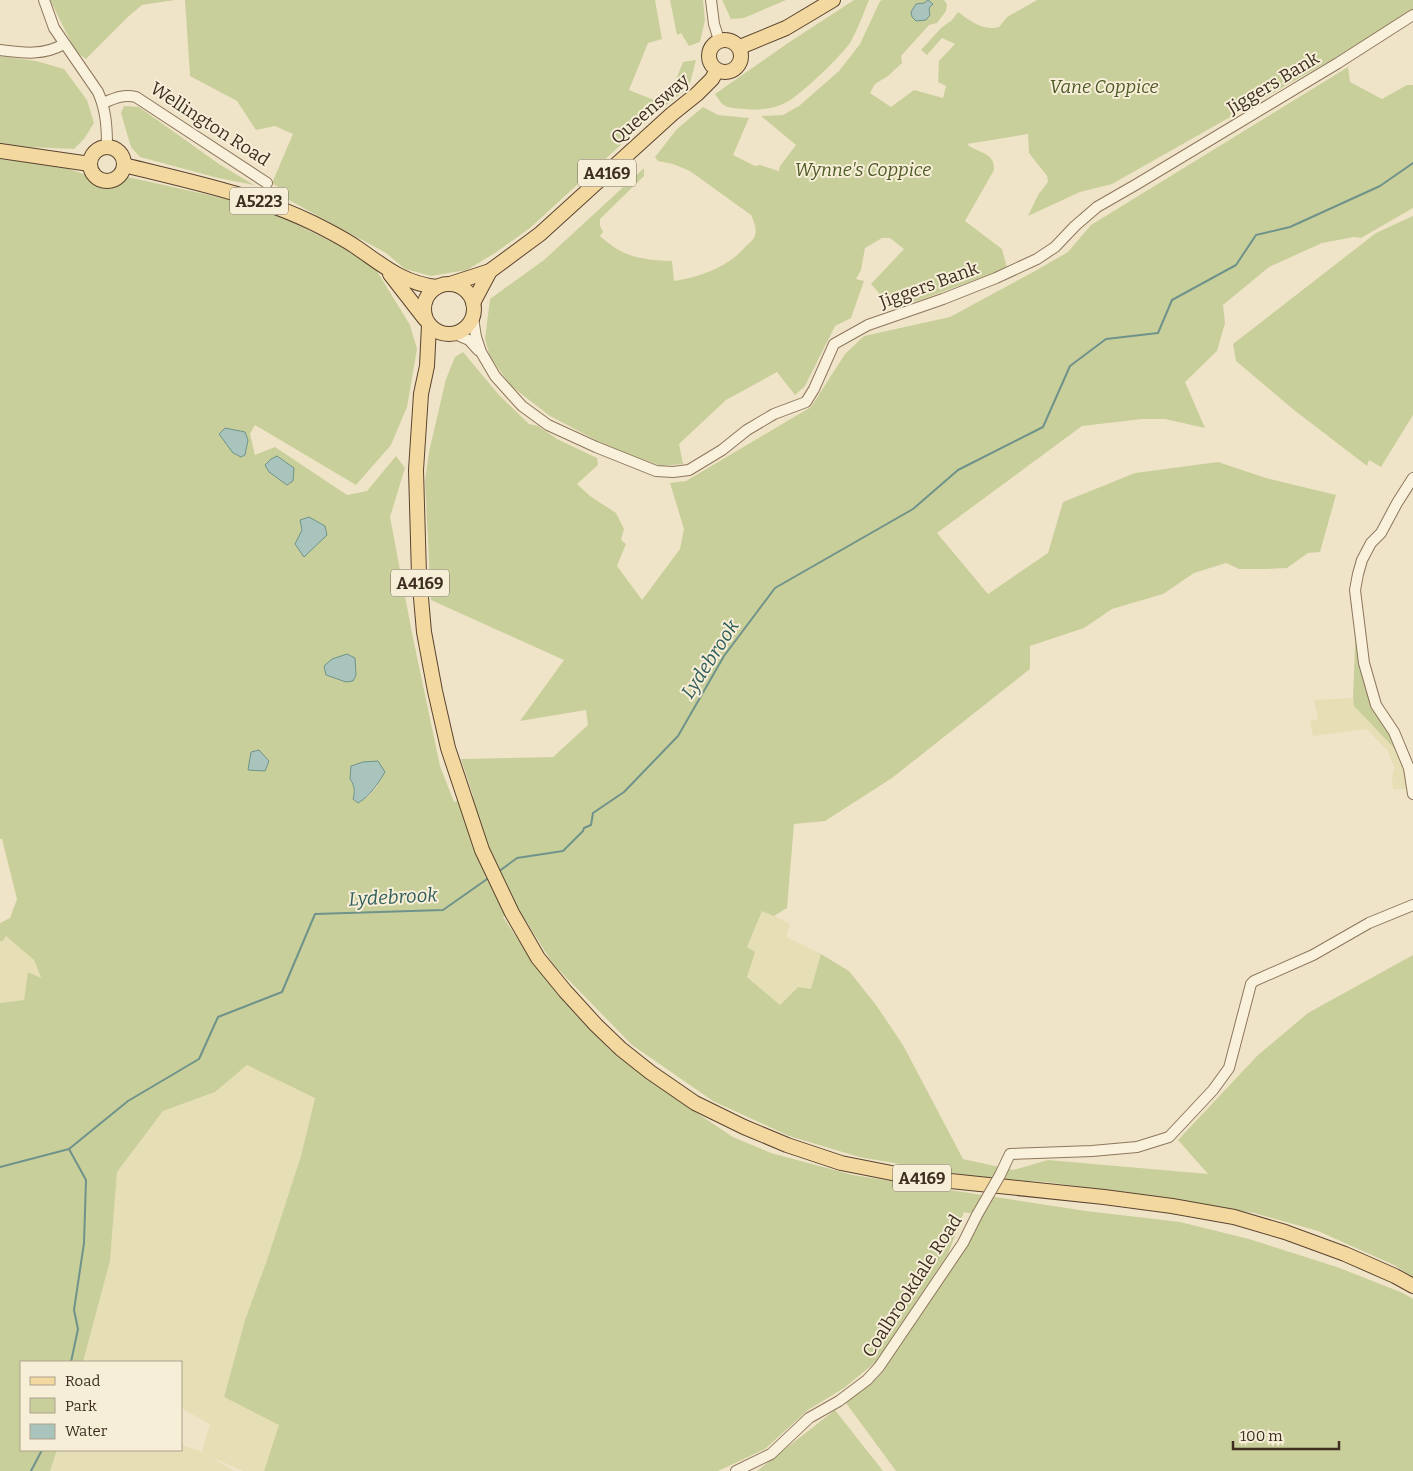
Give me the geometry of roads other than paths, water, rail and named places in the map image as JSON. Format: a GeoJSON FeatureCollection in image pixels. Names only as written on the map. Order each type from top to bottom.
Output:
{"type":"FeatureCollection","features":[{"type":"Feature","properties":{"kind":"main road"},"geometry":{"type":"LineString","coordinates":[[740,47],[786,28],[833,0]]}},
{"type":"Feature","properties":{"kind":"main road"},"geometry":{"type":"LineString","coordinates":[[728,39],[740,47],[742,58],[737,67],[728,72],[717,70],[711,63],[709,54],[712,46],[719,40],[728,39]]}},
{"type":"Feature","properties":{"kind":"main road","name":"Queensway"},"geometry":{"type":"LineString","coordinates":[[443,285],[490,271],[540,234],[672,114],[697,94],[712,79],[717,70]]}},
{"type":"Feature","properties":{"kind":"main road"},"geometry":{"type":"LineString","coordinates":[[107,147],[118,150],[124,165],[120,175],[110,181],[98,179],[94,175],[90,164],[90,159],[97,150],[107,147]]}},
{"type":"Feature","properties":{"kind":"main road"},"geometry":{"type":"LineString","coordinates":[[0,151],[90,164]]}},
{"type":"Feature","properties":{"kind":"main road","name":"A5223"},"geometry":{"type":"LineString","coordinates":[[124,165],[210,185],[265,202],[321,228],[409,281],[426,286],[443,285]]}},
{"type":"Feature","properties":{"kind":"main road","name":"A5223"},"geometry":{"type":"LineString","coordinates":[[382,266],[399,284],[427,322]]}},
{"type":"Feature","properties":{"kind":"main road","name":"Queensway"},"geometry":{"type":"LineString","coordinates":[[473,303],[490,271]]}},
{"type":"Feature","properties":{"kind":"main road"},"geometry":{"type":"LineString","coordinates":[[443,285],[458,285],[465,289],[473,303],[474,310],[468,325],[452,334],[434,330],[427,322],[424,312],[426,297],[431,291],[443,285]]}},
{"type":"Feature","properties":{"kind":"main road","name":"A4169"},"geometry":{"type":"LineString","coordinates":[[427,322],[427,366],[421,394],[416,470],[419,575],[424,632],[434,691],[448,748],[482,850],[512,913],[538,958],[578,1005],[621,1049],[695,1103],[786,1146],[841,1163],[912,1177],[1104,1197],[1234,1217],[1286,1232],[1345,1254],[1413,1286]]}},
{"type":"Feature","properties":{"kind":"main road","name":"A4169"},"geometry":{"type":"LineString","coordinates":[[427,366],[437,346],[452,334]]}},
{"type":"Feature","properties":{"kind":"street"},"geometry":{"type":"LineString","coordinates":[[44,0],[54,28],[98,92],[103,103],[106,116],[107,147]]}},
{"type":"Feature","properties":{"kind":"street"},"geometry":{"type":"LineString","coordinates":[[711,0],[714,24],[719,40]]}},
{"type":"Feature","properties":{"kind":"street","name":"Jiggers Bank"},"geometry":{"type":"LineString","coordinates":[[472,318],[481,352],[494,376],[522,406],[548,425],[656,471],[673,472],[689,470],[774,414],[806,402],[814,389],[834,344],[868,325],[943,299],[1037,260],[1055,247],[1097,207],[1338,63],[1413,15]]}},
{"type":"Feature","properties":{"kind":"street"},"geometry":{"type":"LineString","coordinates":[[0,50],[34,54],[50,51],[64,44]]}},
{"type":"Feature","properties":{"kind":"street","name":"Wellington Road"},"geometry":{"type":"LineString","coordinates":[[103,103],[128,95],[136,97],[267,183]]}},
{"type":"Feature","properties":{"kind":"street","name":"Jiggers Bank"},"geometry":{"type":"LineString","coordinates":[[452,334],[469,340],[481,352]]}},
{"type":"Feature","properties":{"kind":"street"},"geometry":{"type":"LineString","coordinates":[[1413,478],[1381,533],[1371,543],[1362,560],[1355,590],[1364,662],[1376,705],[1387,719],[1398,741],[1409,768],[1413,794]]}},
{"type":"Feature","properties":{"kind":"street","name":"Coalbrookdale Road"},"geometry":{"type":"LineString","coordinates":[[736,1471],[771,1454],[809,1418],[839,1401],[867,1380],[879,1367],[963,1243],[1010,1154],[1092,1151],[1136,1147],[1168,1137],[1213,1090],[1229,1068],[1251,984],[1254,981],[1313,955],[1369,922],[1413,906]]}},
{"type":"Feature","properties":{"kind":"water"},"geometry":{"type":"Polygon","coordinates":[[[928,0],[933,4],[929,8],[930,15],[926,20],[916,21],[912,17],[911,12],[916,4],[924,3],[928,0]]]}},
{"type":"Feature","properties":{"kind":"water"},"geometry":{"type":"Polygon","coordinates":[[[225,428],[245,432],[248,440],[245,455],[241,457],[233,453],[219,434],[225,428]]]}},
{"type":"Feature","properties":{"kind":"water"},"geometry":{"type":"Polygon","coordinates":[[[277,456],[294,468],[293,481],[287,485],[269,472],[265,465],[277,456]]]}},
{"type":"Feature","properties":{"kind":"water"},"geometry":{"type":"Polygon","coordinates":[[[309,517],[325,526],[327,535],[304,557],[295,544],[302,530],[300,520],[309,517]]]}},
{"type":"Feature","properties":{"kind":"water"},"geometry":{"type":"Polygon","coordinates":[[[347,654],[355,658],[356,675],[353,681],[346,682],[326,675],[324,666],[332,659],[347,654]]]}},
{"type":"Feature","properties":{"kind":"water"},"geometry":{"type":"Polygon","coordinates":[[[259,750],[269,761],[265,771],[248,770],[251,752],[259,750]]]}},
{"type":"Feature","properties":{"kind":"water"},"geometry":{"type":"Polygon","coordinates":[[[378,761],[385,772],[370,793],[358,803],[353,799],[354,789],[350,779],[351,766],[363,762],[378,761]]]}},
{"type":"Feature","properties":{"kind":"waterway"},"geometry":{"type":"LineString","coordinates":[[498,872],[517,858],[563,851],[584,828],[591,825],[593,813],[624,792],[678,736],[724,656],[775,588],[913,509],[958,470],[1043,427],[1070,366],[1106,339],[1158,333],[1172,300],[1236,265],[1256,235],[1290,227],[1380,186],[1413,163]]}},
{"type":"Feature","properties":{"kind":"waterway","name":"Lydebrook"},"geometry":{"type":"LineString","coordinates":[[0,1167],[69,1149],[128,1101],[199,1059],[218,1017],[282,992],[315,914],[443,910],[490,877]]}},
{"type":"Feature","properties":{"kind":"waterway"},"geometry":{"type":"LineString","coordinates":[[69,1149],[86,1180],[84,1243],[74,1310],[78,1329],[71,1361]]}},
{"type":"Feature","properties":{"kind":"waterway"},"geometry":{"type":"LineString","coordinates":[[31,1471],[41,1451]]}},
{"type":"Feature","properties":{"kind":"park label","name":"Vane Coppice"},"geometry":{"type":"Point","coordinates":[1104,87]}},
{"type":"Feature","properties":{"kind":"park label","name":"Wynne's Coppice"},"geometry":{"type":"Point","coordinates":[863,170]}}]}
